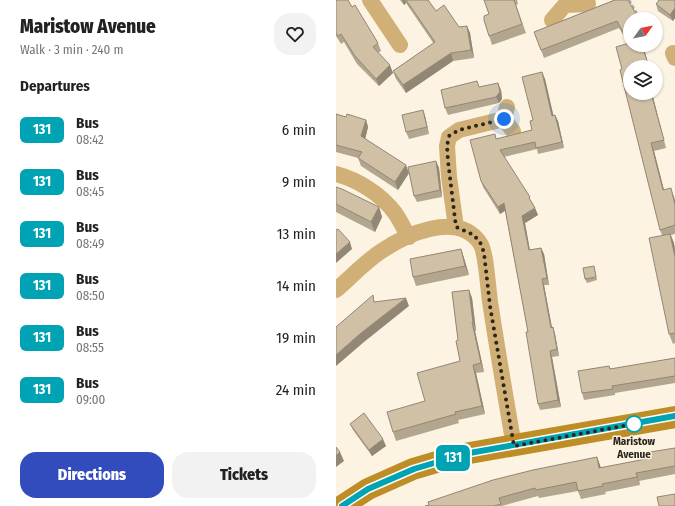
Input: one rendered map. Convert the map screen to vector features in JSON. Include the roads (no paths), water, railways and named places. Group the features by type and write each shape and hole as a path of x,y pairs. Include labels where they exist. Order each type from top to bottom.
{"street":[{"path":"370,0 400,45"},
{"path":"552,20 564,2 588,4"},
{"path":"456,227 448,161 447,146 449,136 459,130 508,119"},
{"path":"336,174 361,184 381,198 394,212 408,237"},
{"path":"336,290 379,253 408,237 430,229 444,226 456,227 474,235 481,244 484,253 490,306 514,446"},
{"path":"342,506 368,489 414,469 464,454 675,416"}],"place":[{"name":"Maristow Avenue","path":"634,424"}]}
